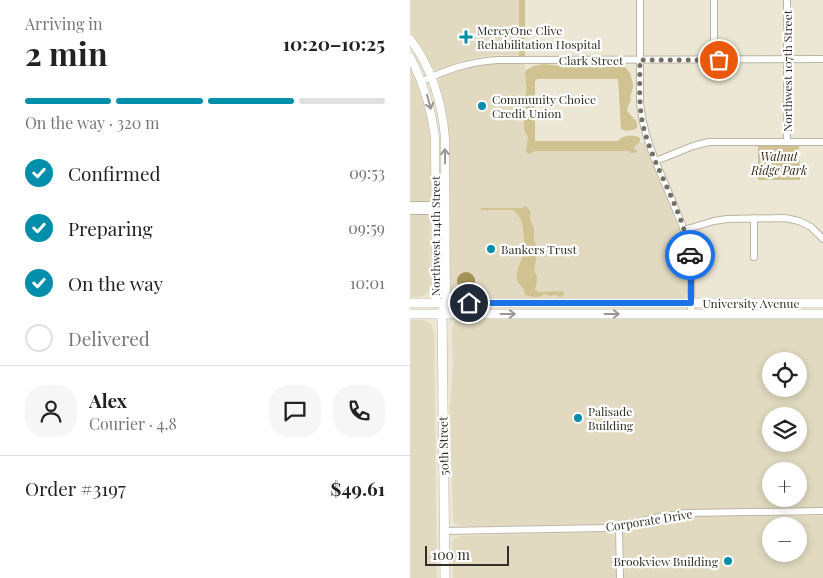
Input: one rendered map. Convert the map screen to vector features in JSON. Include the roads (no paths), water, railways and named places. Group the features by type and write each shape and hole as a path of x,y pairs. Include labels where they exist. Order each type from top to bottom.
{"main road":[{"name":"University Avenue","path":"410,303 823,303"},
{"name":"Northwest 114th Street","path":"436,303 442,314"},
{"name":"Northwest 114th Street","path":"442,314 446,303"},
{"name":"University Avenue","path":"410,314 823,314"},
{"name":"50th Street","path":"442,314 445,578"}],"street":[{"path":"640,0 641,115 656,162 684,230 690,253 691,314"},
{"path":"714,0 714,60"},
{"name":"Northwest 107th Street","path":"787,0 788,142"},
{"name":"Northwest 114th Street","path":"410,39 423,59 431,77 439,99 444,124 446,303"},
{"name":"Northwest 114th Street","path":"410,57 422,81 429,101 434,128 436,303"},
{"name":"Clark Street","path":"422,81 456,67 497,60 823,60"},
{"path":"656,162 704,143 823,142"},
{"path":"410,205 446,208"},
{"path":"410,211 435,208"},
{"path":"754,218 754,257"},
{"path":"684,230 727,219 785,218 799,221 811,228 823,239"},
{"name":"Corporate Drive","path":"444,531 619,527 659,517 686,513 823,511"},
{"path":"619,527 620,578"}],"place":[{"name":"MercyOne Clive Rehabilitation Hospital","path":"466,37"},
{"name":"Community Choice Credit Union","path":"482,106"},
{"name":"Bankers Trust","path":"491,249"},
{"name":"Palisade Building","path":"578,418"},
{"name":"Brookview Building","path":"728,561"}],"park label":[{"name":"Walnut Ridge Park","path":"779,163"}]}
